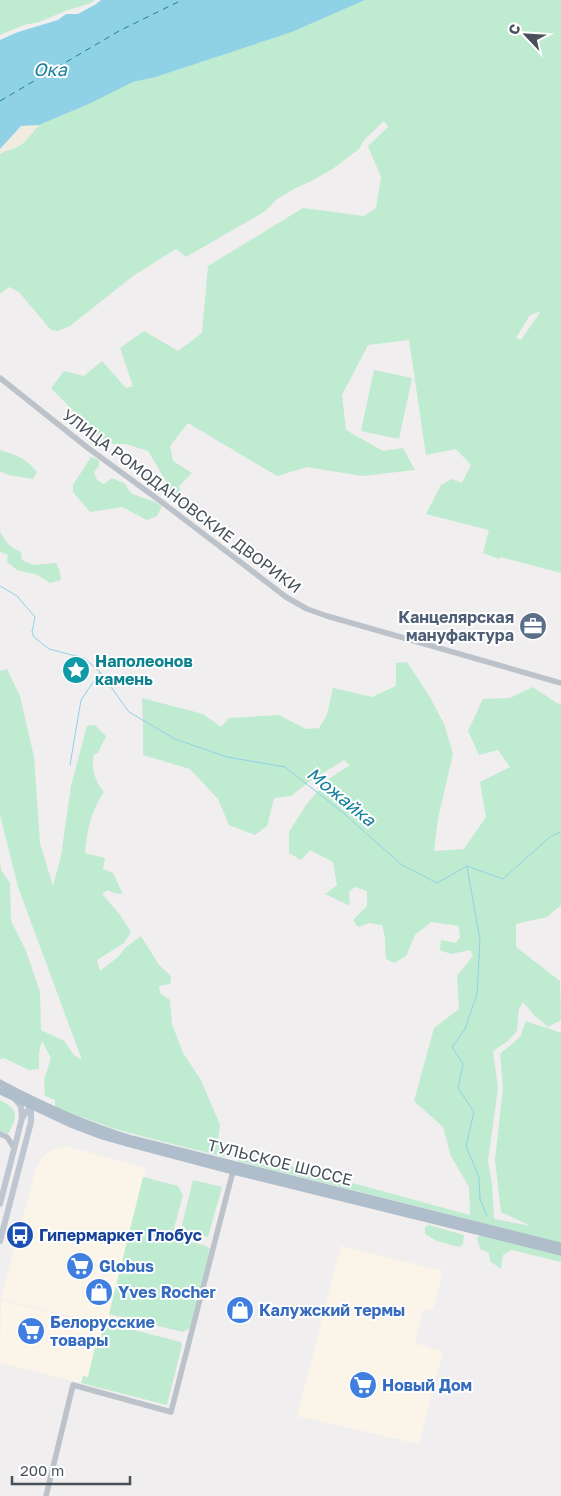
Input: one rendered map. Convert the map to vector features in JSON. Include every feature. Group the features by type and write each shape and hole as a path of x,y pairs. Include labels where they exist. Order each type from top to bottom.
{"main road":[{"name":"ТУЛЬСКОЕ ШОССЕ","path":"0,1083 48,1114 102,1136 233,1171 561,1252"},
{"name":"ТУЛЬСКОЕ ШОССЕ","path":"0,1091 13,1098 132,1139 561,1246"},
{"path":"13,1098 21,1106 22,1118"},
{"path":"0,1204 22,1118 32,1103"},
{"path":"0,1241 27,1139 32,1103"},
{"path":"31,1121 41,1114 48,1114"},
{"path":"17,1137 27,1139"}],"street":[{"name":"УЛИЦА РОМОДАНОВСКИЕ ДВОРИКИ","path":"0,378 81,443 279,592 300,605 327,616 561,683"},
{"path":"0,1134 7,1137 14,1148"},
{"path":"46,1496 73,1385 171,1412 233,1171"}],"shaded area":[{"path":"66,1146 146,1168 107,1323 78,1318 1,1299 36,1168 42,1158 51,1150"},
{"path":"341,1246 443,1271 433,1310 423,1310 415,1343 443,1352 419,1444 297,1416"},
{"path":"1,1300 84,1321 83,1323 105,1329 99,1340 97,1339 88,1377 83,1376 81,1383 0,1363"}],"green space":[{"path":"0,0 95,0 0,35"},
{"path":"365,0 561,0 561,573 500,557 499,559 483,553 489,530 426,514 441,485 452,479 462,483 471,465 456,449 426,455 409,340 368,345 342,395 346,430 383,451 403,448 415,470 362,476 307,467 277,476 188,423 170,446 173,461 192,473 179,486 181,495 162,495 167,483 148,451 126,444 113,444 104,438 99,444 96,434 51,388 64,371 84,376 102,361 126,388 133,386 120,348 144,331 178,351 202,333 208,266 303,208 364,216 376,208 381,177 368,146 388,127 384,121 364,140 359,149 334,168 292,190 276,200 264,212 186,257 176,249 133,276 70,326 58,331 51,330 19,292 9,287 0,294 0,154 22,144 39,125 89,104 133,82 156,77 292,32","holes":["541,311 521,340 516,338 530,315"]},
{"path":"374,370 412,378 399,439 361,431"},
{"path":"0,450 16,455 29,463 37,472 33,479 8,475 0,471"},
{"path":"91,457 99,460 99,466 94,472 97,480 104,484 112,478 124,483 132,494 162,506 157,516 147,520 122,507 90,512 73,492 73,485"},
{"path":"0,532 8,544 21,552 22,560 34,565 56,563 61,580 50,583 38,575 17,570 7,562 8,555 0,552"},
{"path":"407,662 430,697 444,724 453,754 438,818 434,851 464,849 486,817 480,782 510,767 498,750 479,755 468,731 483,699 510,698 533,687 558,704 561,703 561,905 547,917 516,924 516,947 560,981 561,1020 548,1027 523,1002 519,1009 517,1031 508,1041 493,1051 498,1088 488,1161 492,1185 494,1219 531,1226 501,1212 495,1160 503,1087 500,1054 520,1037 526,1021 561,1033 561,1243 238,1161 236,1157 242,1153 470,1215 469,1187 451,1156 443,1127 414,1101 434,1028 459,1009 457,976 473,956 470,950 451,954 440,950 441,940 456,943 460,937 459,926 431,922 415,935 406,956 394,963 386,959 382,925 369,923 358,927 353,920 367,906 367,891 355,887 349,891 350,906 325,894 337,885 333,862 310,850 301,860 289,853 289,832 306,805 327,780 350,765 344,760 310,781 291,796 274,798 267,826 255,835 229,825 218,799 190,769 143,755 142,698 203,714 221,727 229,718 279,715 306,729 319,728 327,715 333,688 372,697 396,686 396,663"},
{"path":"7,669 20,696 34,757 40,843 53,886 61,856 71,786 87,726 95,725 106,736 98,753 94,754 93,759 94,774 104,792 90,821 85,853 105,858 103,869 113,873 123,894 108,890 102,894 120,915 131,932 124,943 97,960 100,971 141,936 159,965 171,976 170,984 159,986 160,993 170,1000 172,1024 183,1053 201,1080 220,1125 218,1139 231,1153 225,1157 112,1128 55,1107 55,1100 45,1096 44,1080 51,1058 42,1041 39,1052 39,1069 29,1070 4,1058 0,1059 0,860 1,870 10,883 11,921 26,951 40,992 41,1030 64,1041 75,1056 82,1060 18,887 0,815 0,671"},
{"path":"0,1100 11,1107 15,1114 8,1134 0,1131"},
{"path":"143,1177 178,1186 183,1195 174,1228 181,1239 206,1246 210,1249 190,1328 183,1332 109,1314"},
{"path":"193,1180 222,1187 208,1237 187,1232 182,1225"},
{"path":"429,1225 464,1235 463,1245 459,1247 437,1241 425,1234 425,1227"},
{"path":"480,1235 561,1254 561,1262 512,1250 503,1255 501,1269 490,1261 489,1253 480,1249 477,1238"},
{"path":"107,1323 181,1342 182,1345 167,1405 81,1383 83,1376 88,1377 97,1339 99,1339"}],"sand":[{"path":"39,125 22,144 0,154 0,149 21,126"}],"water":[{"name":"Ока","path":"101,0 365,0 292,32 156,77 133,82 89,104 39,125 21,126 0,149 0,40 18,32 58,20 66,14 78,14"}],"waterway":[{"path":"0,586 17,596 35,617 32,632 34,637 49,649 84,658 100,672 81,700 70,765"},
{"name":"Можайка","path":"100,672 129,712 175,739 227,757 285,767 341,811 402,865 437,883 467,866 503,879 551,836 561,832"},
{"path":"467,867 480,940 477,994 465,1029 452,1047 463,1064 458,1088 474,1112 466,1146 479,1177 480,1199 487,1216"}],"ferry route":[{"path":"0,101 119,31 182,0"}],"place":[{"name":"Канцелярская мануфактура","path":"533,626"},
{"name":"Наполеонов камень","path":"76,670"},
{"name":"Гипермаркет Глобус","path":"20,1235"},
{"name":"Globus","path":"80,1266"},
{"name":"Yves Rocher","path":"99,1292"},
{"name":"Калужский термы","path":"240,1310"},
{"name":"Белорусские товары","path":"31,1331"},
{"name":"Новый Дом","path":"363,1385"}]}
